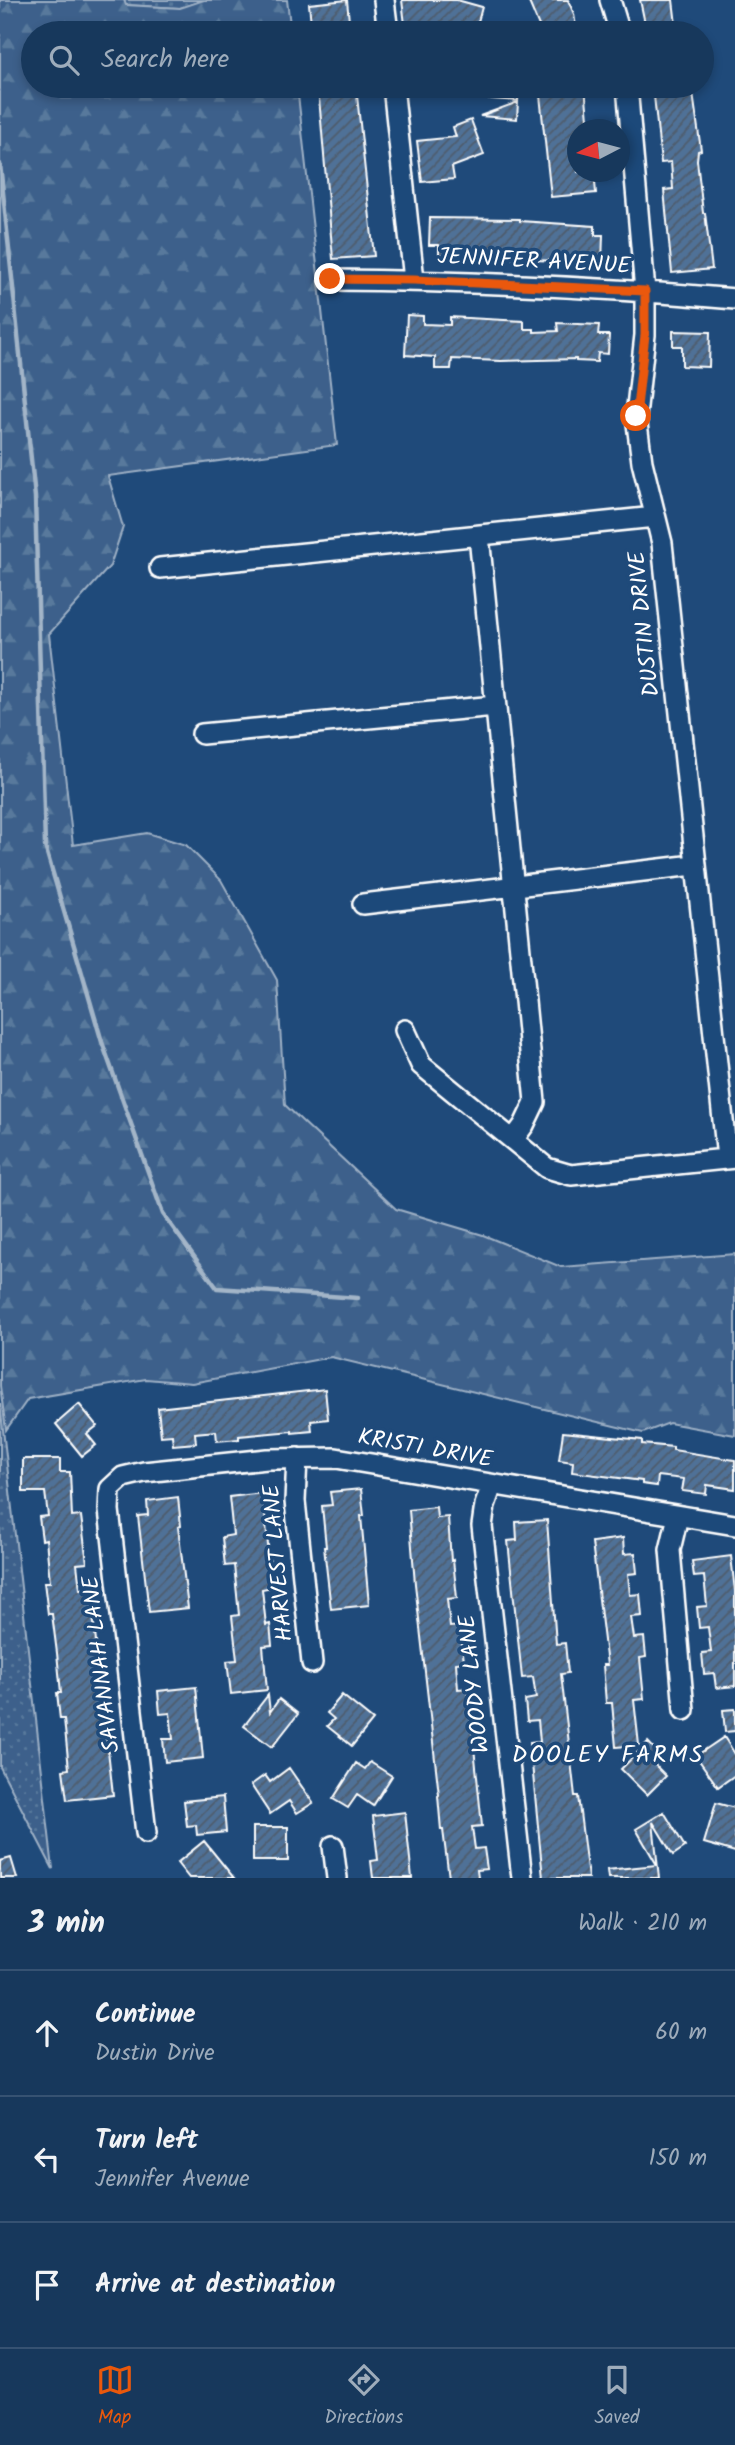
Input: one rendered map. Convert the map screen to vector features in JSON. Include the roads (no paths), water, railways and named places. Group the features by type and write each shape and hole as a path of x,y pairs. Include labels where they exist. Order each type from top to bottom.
{"street":[{"path":"384,0 387,21"},
{"path":"610,0 616,21"},
{"path":"394,98 414,280"},
{"name":"DUSTIN DRIVE","path":"405,1030 421,1065 547,1168 571,1175 731,1158 695,865 662,543 642,462 636,416 645,335 645,291 628,98"},
{"name":"JENNIFER AVENUE","path":"330,279 414,280 645,291 735,299"},
{"path":"160,568 655,517"},
{"path":"479,536 535,1102 513,1140"},
{"path":"202,734 495,706"},
{"path":"363,904 695,865"},
{"name":"HARVEST LANE","path":"298,1458 295,1501 312,1663"},
{"name":"KRISTI DRIVE","path":"110,1489 123,1477 144,1472 267,1459 336,1458 735,1525"},
{"name":"WOODY LANE","path":"492,1485 482,1526 522,1878"},
{"name":"SAVANNAH LANE","path":"110,1489 109,1510 146,1833"},
{"path":"678,1516 670,1550 684,1710"},
{"path":"333,1846 337,1878"}],"waterway":[{"path":"0,164 35,497 45,846 102,1042 163,1214 217,1288 358,1298"}],"district":[{"name":"DOOLEY FARMS","path":"608,1755"}]}
